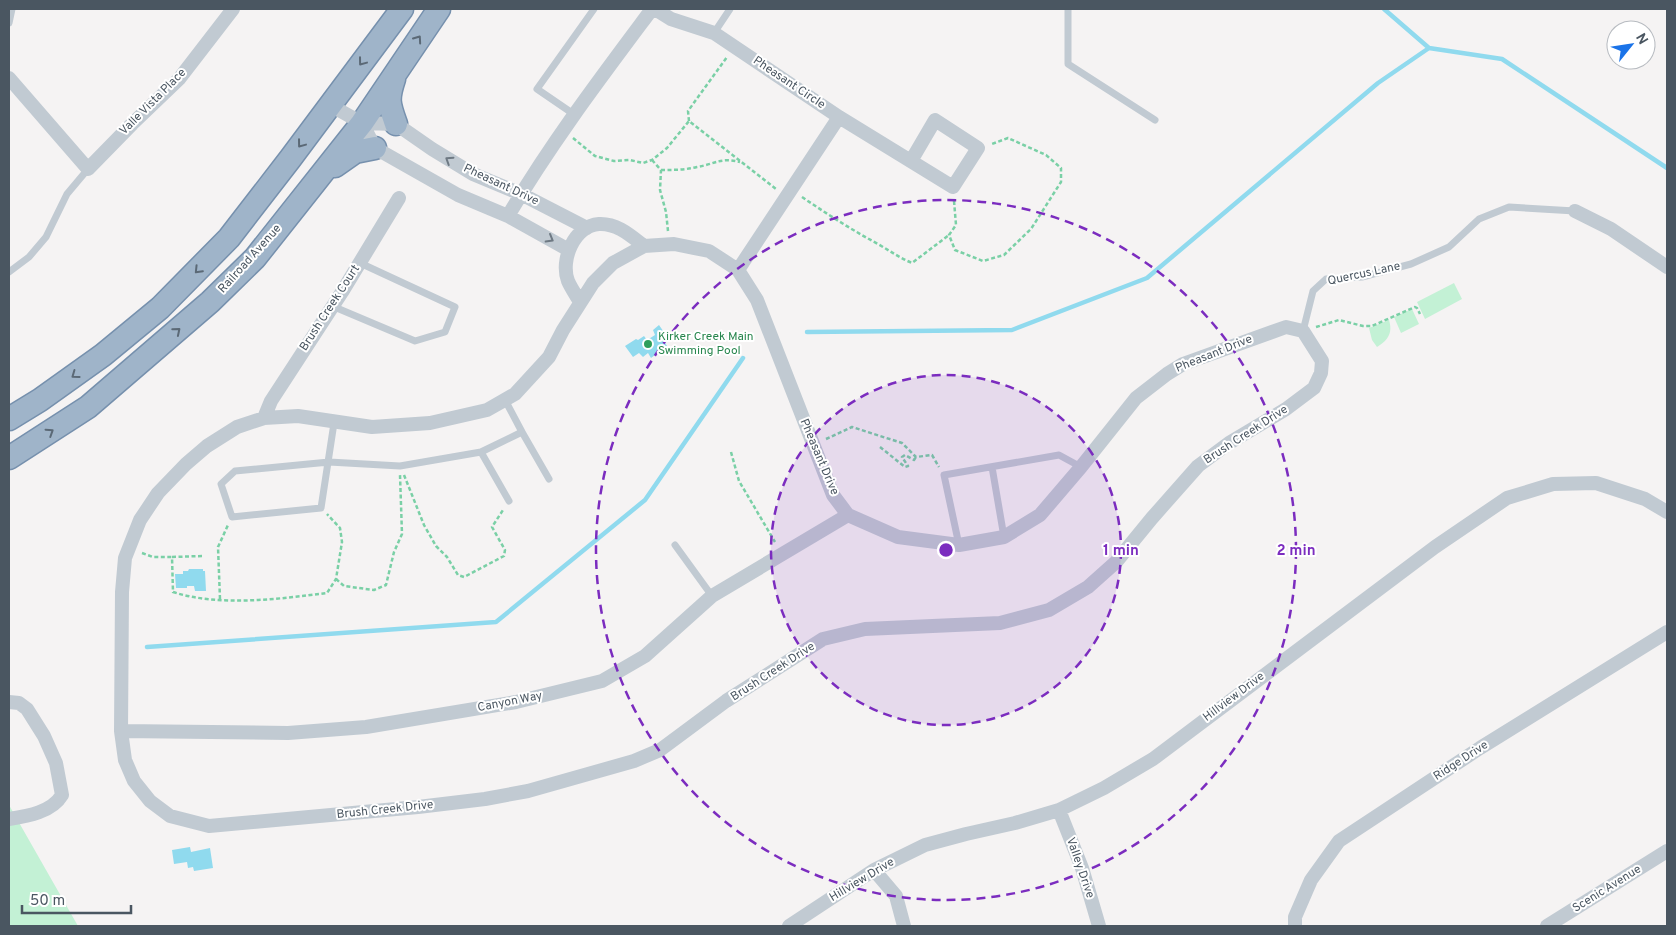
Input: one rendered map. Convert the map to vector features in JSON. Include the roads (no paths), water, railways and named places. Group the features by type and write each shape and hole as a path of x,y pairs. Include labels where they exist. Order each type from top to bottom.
{"highway":[{"path":"9,420 104,355 160,308 229,238 402,9"},
{"name":"Railroad Avenue","path":"9,458 88,407 210,302 258,254 362,123 439,9"},
{"path":"396,72 389,95 396,124"},
{"path":"303,198 340,161 355,152 375,148"}],"street":[{"name":"Valle Vista Place","path":"88,169 179,79 233,9"},
{"name":"Pheasant Circle","path":"508,216 575,115 654,9 670,19 714,33 839,117 738,270"},
{"path":"9,78 88,169"},
{"path":"330,105 362,123 396,124"},
{"path":"839,117 953,187 978,148 936,120 911,161"},
{"path":"362,123 375,148"},
{"name":"Pheasant Drive","path":"396,124 473,174 521,194 587,228"},
{"name":"Pheasant Drive","path":"375,148 458,195 508,216 569,250"},
{"name":"Brush Creek Court","path":"264,418 271,400 360,263 399,198"},
{"name":"Quercus Lane","path":"1575,211 1612,229 1667,267"},
{"path":"580,302 568,282 565,269 569,250 576,238 587,228 599,224 609,225 627,232 644,246"},
{"name":"Pheasant Drive","path":"613,263 644,246 670,244 709,252 738,270 757,300 833,495 848,515 898,537 959,545 1004,537 1040,515 1136,398 1183,364 1286,327 1303,331"},
{"name":"Brush Creek Drive","path":"613,263 593,283 580,302 562,330 549,357 515,394 487,410 430,423 372,427 298,416 264,418 237,427 207,446 186,464 158,493 140,520 125,558 122,592 120,731 125,760 134,781 150,801 170,816 209,826 418,807 528,790 634,761 660,750 726,701 823,639 865,629 1000,623 1049,610 1088,587 1116,562 1198,466 1229,443 1286,409 1314,388 1322,373 1322,361 1303,331"},
{"name":"Hillview Drive","path":"789,926 874,870 925,845 1059,810 1104,788 1153,759 1436,547 1507,498 1553,484 1596,483 1645,499 1667,512"},
{"name":"Canyon Way","path":"120,731 288,733 366,727 516,702 602,680 645,656 712,596 848,515"},
{"name":"Ridge Drive","path":"1295,926 1295,917 1311,880 1339,841 1480,748 1667,632"},
{"path":"9,702 19,703 27,709 44,736 56,763 62,795 57,803 50,807 29,816 9,819"},
{"name":"Valley Drive","path":"1059,810 1082,868 1099,926"},
{"name":"Scenic Avenue","path":"1547,926 1667,851"},
{"path":"874,870 896,896 904,926"}],"lane":[{"path":"9,23 12,9"},
{"path":"575,115 537,89 594,9"},
{"path":"714,33 730,9"},
{"path":"1068,9 1068,64 1155,120"},
{"path":"9,272 29,256 46,237 67,194 88,169"},
{"name":"Quercus Lane","path":"1303,331 1313,291 1326,279 1362,276 1411,264 1449,247 1479,219 1509,207 1575,211"},
{"path":"332,306 415,341 445,332 455,307 360,263"},
{"path":"505,400 549,479"},
{"path":"334,422 329,462 321,508 232,517 221,484 235,471 329,462 400,466 481,452 522,432"},
{"path":"481,452 509,501"},
{"path":"959,545 944,475 1059,455 1081,467"},
{"path":"992,467 1004,537"},
{"path":"675,545 712,596"}],"water":[{"name":"Kirker Creek Main Swimming Pool","path":"659,325 668,338 664,341 667,346 651,358 648,353 643,357 639,353 633,357 625,346 644,336 647,340 655,335 653,330"},
{"path":"189,569 203,569 205,571 206,591 195,591 194,586 176,588 175,574 183,574 183,571 188,571"},
{"path":"190,847 191,852 210,848 213,868 194,871 193,867 188,868 187,862 174,864 172,850"}],"waterway":[{"path":"1384,9 1429,48"},
{"path":"807,332 1012,330 1147,278 1378,83 1429,48 1502,59 1667,168"},
{"path":"147,647 496,622 645,500 743,358"}],"place":[{"name":"Kirker Creek Main Swimming Pool","path":"648,344"}]}
